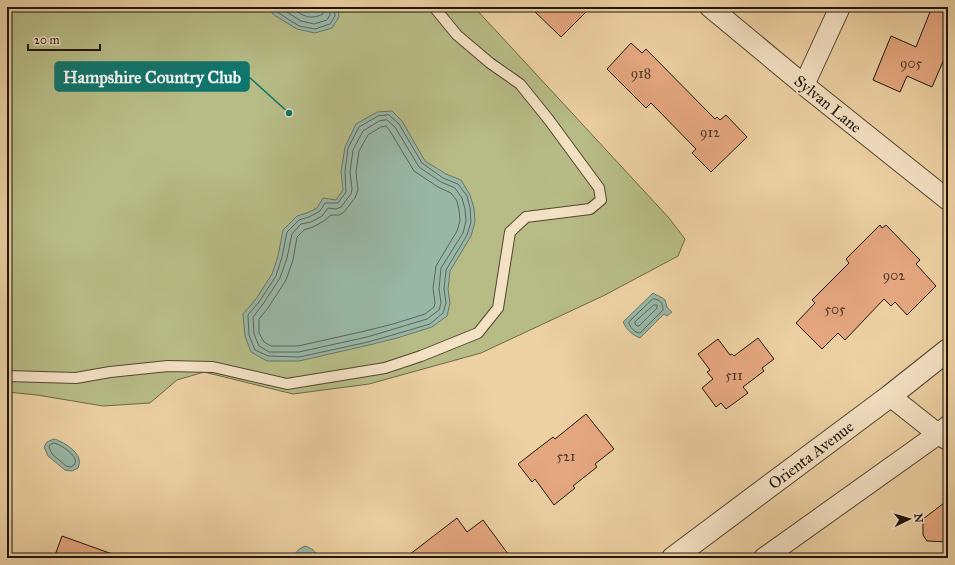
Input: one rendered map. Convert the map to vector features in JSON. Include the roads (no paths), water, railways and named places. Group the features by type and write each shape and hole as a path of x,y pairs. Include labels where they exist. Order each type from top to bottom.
{"street":[{"name":"Sylvan Lane","path":"710,7 804,85 948,200"},
{"path":"804,85 840,7"},
{"name":"Orienta Avenue","path":"673,558 890,396 948,350"},
{"path":"764,558 945,434 890,396"}],"lane":[{"path":"7,376 76,378 110,372 168,366 213,367 287,384 386,368 421,356 478,332 498,308 510,232 526,217 590,209 601,200 598,188 549,120 520,84 490,63 457,35 434,7"}],"water":[{"path":"267,7 338,7 339,17 332,28 315,33 297,29 274,15"},
{"path":"392,111 402,121 425,161 446,174 461,180 470,195 474,208 475,222 471,236 450,271 448,289 450,303 447,316 432,327 369,345 299,361 267,361 251,352 245,336 243,314 256,299 272,274 278,256 283,230 297,216 317,208 323,198 336,200 343,190 341,172 345,147 356,124 377,112"},
{"path":"653,293 665,300 667,307 672,312 667,316 664,314 640,338 630,332 623,322"},
{"path":"54,439 65,444 75,452 79,460 78,468 72,471 65,470 48,456 44,447 47,442"},
{"path":"305,546 315,552 317,558 293,558 298,550"}],"place":[{"name":"Hampshire Country Club","path":"289,113"}]}
